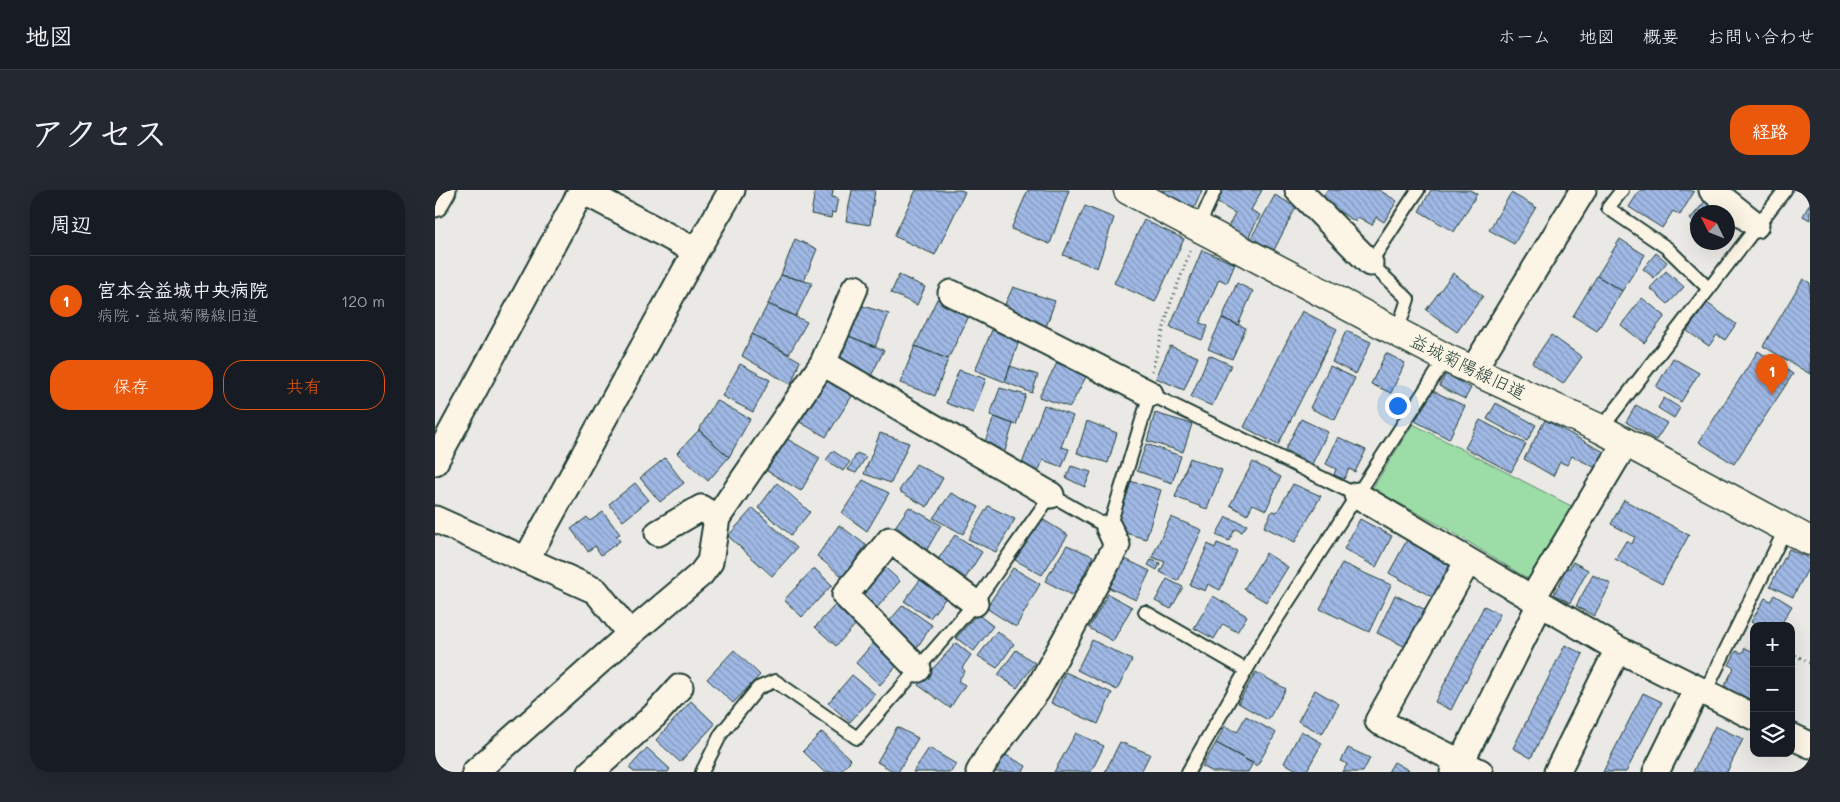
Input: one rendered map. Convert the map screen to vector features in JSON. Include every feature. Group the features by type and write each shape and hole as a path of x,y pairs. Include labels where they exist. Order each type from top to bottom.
{"street":[{"path":"435,204 443,190"},
{"path":"435,462 581,190 696,251"},
{"path":"526,560 696,251 732,190"},
{"name":"益城菊陽線旧道","path":"1128,190 1446,358 1601,429 1810,540"},
{"path":"1298,190 1371,263"},
{"path":"1473,370 1583,190"},
{"path":"1712,190 1756,224"},
{"path":"475,772 629,634 701,574 711,562 712,539 717,518 823,363 855,288"},
{"path":"951,293 1151,394"},
{"path":"823,363 1051,495"},
{"path":"1468,561 1378,721 1465,769 1536,601 1626,442"},
{"path":"1357,495 1618,649 1750,715"},
{"path":"658,533 701,508 717,518"},
{"path":"435,519 596,591 629,634"},
{"path":"979,772 990,753 1037,691 1117,545 1109,528"},
{"path":"918,668 845,594 890,540 975,603"},
{"path":"1557,772 1618,649"},
{"path":"591,772 654,716 680,687"},
{"path":"1656,772 1701,691"},
{"path":"1795,738 1810,745"}],"lane":[{"path":"1198,227 1215,190"},
{"path":"1397,332 1408,299 1371,263 1418,190"},
{"path":"1622,190 1608,208 1667,248 1708,288"},
{"path":"1601,429 1756,224 1785,190"},
{"path":"1188,772 1267,634 1446,358"},
{"path":"702,772 721,734 758,688 775,681 857,738 975,603 1051,495 1109,528 1151,394 1357,495"},
{"path":"1701,691 1786,528"},
{"path":"1145,612 1246,670"}],"path":[{"path":"1151,394 1153,364 1170,305 1198,227"},
{"path":"1795,656 1810,664"}],"green space":[{"path":"1413,424 1577,509 1530,580 1449,530 1372,489"}],"building":[{"path":"815,190 833,190 832,197 838,198 835,213 832,212 831,218 811,214"},
{"path":"852,190 875,190 870,225 846,221"},
{"path":"916,190 961,190 965,192 935,255 894,236"},
{"path":"1028,190 1069,190 1050,244 1011,229"},
{"path":"1161,190 1202,190 1193,211 1160,193"},
{"path":"1220,190 1262,190 1251,210 1260,215 1247,240 1227,229 1235,213 1214,201"},
{"path":"1327,190 1379,190 1397,201 1384,222 1376,217 1372,225 1358,217 1356,222 1321,200"},
{"path":"1431,190 1470,190 1477,194 1454,232 1419,211"},
{"path":"1640,190 1690,190 1694,192 1680,215 1673,211 1662,228 1629,207"},
{"path":"1511,193 1536,207 1514,244 1489,230"},
{"path":"1275,195 1296,207 1274,250 1251,238"},
{"path":"1707,199 1714,205 1702,205"},
{"path":"1810,203 1810,220 1803,216"},
{"path":"1085,206 1114,218 1097,268 1063,255"},
{"path":"1144,220 1184,239 1155,302 1114,283"},
{"path":"795,239 817,249 804,281 781,275"},
{"path":"1620,239 1645,255 1622,291 1597,276"},
{"path":"1202,250 1235,264 1227,283 1219,279 1200,323 1208,326 1202,340 1170,327"},
{"path":"1656,253 1667,262 1654,278 1643,269"},
{"path":"1666,271 1684,287 1668,304 1650,288"},
{"path":"1453,273 1483,296 1457,332 1426,310"},
{"path":"781,275 812,283 796,316 768,304"},
{"path":"899,275 925,287 917,305 891,293"},
{"path":"1597,276 1622,291 1597,331 1573,316"},
{"path":"1803,279 1810,283 1810,374 1763,346"},
{"path":"1237,283 1253,291 1238,325 1222,318"},
{"path":"1013,287 1055,301 1044,333 1000,315"},
{"path":"1642,298 1665,316 1644,343 1621,325"},
{"path":"937,299 970,314 948,359 915,346"},
{"path":"1707,303 1736,324 1725,340 1717,335 1709,346 1687,331"},
{"path":"768,304 807,322 789,354 752,334"},
{"path":"863,306 889,314 875,347 849,336"},
{"path":"1302,311 1337,329 1278,445 1244,427"},
{"path":"1222,318 1246,328 1232,359 1208,349"},
{"path":"992,330 1019,341 1005,382 975,370"},
{"path":"1346,331 1371,342 1356,374 1332,362"},
{"path":"752,334 800,361 791,385 742,356"},
{"path":"1551,335 1582,357 1563,384 1532,363"},
{"path":"849,336 884,350 870,378 836,364"},
{"path":"915,346 948,359 935,396 900,383"},
{"path":"1170,346 1198,357 1184,390 1156,378"},
{"path":"1758,351 1793,374 1734,464 1699,442"},
{"path":"1386,353 1405,363 1391,393 1371,384"},
{"path":"1209,355 1231,365 1212,406 1191,397"},
{"path":"1673,358 1699,373 1681,402 1656,387"},
{"path":"1057,363 1088,373 1070,407 1039,397"},
{"path":"740,364 770,380 753,412 722,396"},
{"path":"1010,366 1038,375 1032,393 1005,382"},
{"path":"1330,366 1355,378 1335,420 1310,408"},
{"path":"959,370 986,379 973,413 946,403"},
{"path":"1446,374 1471,388 1465,399 1439,386"},
{"path":"827,376 854,393 826,437 796,420"},
{"path":"1000,388 1026,395 1016,425 990,415"},
{"path":"1433,391 1465,406 1449,439 1415,421"},
{"path":"1664,398 1680,408 1674,418 1658,408"},
{"path":"716,400 750,419 729,457 699,430"},
{"path":"1496,403 1536,425 1527,441 1487,419"},
{"path":"1044,405 1073,416 1061,447 1069,449 1062,467 1043,460 1037,475 1020,469"},
{"path":"1636,405 1667,423 1656,440 1626,422"},
{"path":"1155,413 1192,424 1183,452 1147,441"},
{"path":"994,417 1013,424 1004,454 983,447"},
{"path":"1301,419 1328,432 1312,464 1285,450"},
{"path":"1480,420 1526,444 1511,472 1465,448"},
{"path":"1545,420 1604,452 1596,468 1572,456 1567,465 1560,462 1553,476 1524,459"},
{"path":"1087,421 1117,433 1108,463 1077,453"},
{"path":"699,430 729,457 708,481 677,453"},
{"path":"880,433 909,443 891,483 864,474"},
{"path":"782,436 820,458 801,491 762,468"},
{"path":"1338,437 1366,450 1355,472 1349,469 1344,479 1334,475 1336,469 1326,464"},
{"path":"1146,444 1181,456 1172,483 1137,471"},
{"path":"833,451 850,462 843,471 826,460"},
{"path":"857,453 866,457 856,473 848,470"},
{"path":"665,458 684,483 660,502 640,478"},
{"path":"1190,458 1222,470 1207,509 1175,497"},
{"path":"1253,462 1281,477 1266,510 1253,504 1247,515 1230,505"},
{"path":"916,464 943,478 927,507 899,491"},
{"path":"1071,466 1091,472 1085,487 1066,478"},
{"path":"863,480 889,493 867,531 842,513"},
{"path":"1130,481 1161,490 1146,539 1115,530"},
{"path":"635,483 649,500 623,521 609,504"},
{"path":"777,483 810,512 791,535 758,508"},
{"path":"1293,484 1321,496 1295,542 1264,527 1272,511 1277,512"},
{"path":"951,493 979,507 963,534 933,518"},
{"path":"1624,500 1689,535 1662,584 1615,559 1626,541 1632,544 1635,537 1611,524"},
{"path":"988,506 1015,519 996,552 968,539"},
{"path":"909,507 941,525 925,553 890,534"},
{"path":"753,508 797,548 772,576 728,536"},
{"path":"603,512 620,534 616,536 620,541 601,555 595,546 588,551 571,529 587,517 590,521"},
{"path":"1171,517 1202,530 1178,581 1160,572 1165,562 1152,557"},
{"path":"1226,517 1247,525 1242,532 1235,529 1229,541 1216,535"},
{"path":"1042,519 1068,535 1042,575 1015,560"},
{"path":"1360,519 1392,536 1376,567 1344,549"},
{"path":"839,525 866,545 843,577 817,556"},
{"path":"955,535 982,552 963,582 934,565"},
{"path":"1408,538 1454,563 1434,598 1389,573"},
{"path":"1217,543 1237,551 1220,590 1208,584 1205,591 1190,585 1208,544 1215,548"},
{"path":"1067,545 1093,556 1073,596 1045,581"},
{"path":"1789,549 1810,559 1810,565 1793,597 1770,586"},
{"path":"1266,553 1288,567 1266,602 1244,589"},
{"path":"1117,555 1150,571 1136,600 1103,585"},
{"path":"1151,560 1160,563 1157,570 1148,565"},
{"path":"1573,562 1588,570 1570,603 1554,594 1563,578 1558,575 1563,566 1569,569"},
{"path":"880,563 900,581 876,609 854,593"},
{"path":"1342,563 1391,585 1369,632 1320,609"},
{"path":"814,568 832,585 802,617 784,600"},
{"path":"1013,568 1040,584 1016,627 986,608"},
{"path":"1593,575 1611,584 1594,616 1576,606"},
{"path":"923,576 948,595 930,618 904,601"},
{"path":"1167,579 1183,587 1171,609 1155,601"},
{"path":"1108,594 1132,607 1113,641 1089,628"},
{"path":"1395,595 1428,611 1410,649 1377,633"},
{"path":"1774,595 1792,606 1782,622 1751,622 1765,598 1771,601"},
{"path":"1213,596 1247,616 1237,632 1223,624 1214,639 1194,628"},
{"path":"836,604 857,623 836,646 815,627"},
{"path":"903,605 932,625 914,652 885,626"},
{"path":"1484,606 1500,614 1451,710 1435,702"},
{"path":"977,614 993,626 974,651 956,638"},
{"path":"997,631 1014,644 997,668 978,656"},
{"path":"1092,640 1132,660 1117,690 1077,670"},
{"path":"874,642 898,664 880,685 856,663"},
{"path":"956,643 971,655 962,668 965,671 958,681 965,685 950,708 918,685"},
{"path":"1565,645 1583,654 1531,758 1513,748"},
{"path":"1745,648 1750,650 1750,700 1724,687 1734,668 1729,665 1736,651 1742,653"},
{"path":"734,650 760,675 733,703 707,679"},
{"path":"1016,650 1035,663 1017,688 998,675"},
{"path":"1065,672 1112,693 1098,724 1051,703"},
{"path":"1256,672 1286,689 1268,720 1238,703"},
{"path":"852,675 875,694 850,722 828,703"},
{"path":"1315,690 1339,704 1322,734 1298,721"},
{"path":"1643,693 1662,702 1626,772 1603,772"},
{"path":"691,701 715,724 680,762 656,740"},
{"path":"1246,716 1276,733 1257,766 1216,743 1225,726 1237,732"},
{"path":"1715,726 1743,739 1727,772 1693,772"},
{"path":"897,727 918,738 898,772 895,772 877,762"},
{"path":"1301,731 1322,743 1306,772 1301,772 1284,763"},
{"path":"822,732 851,760 840,772 824,772 803,751"},
{"path":"1076,733 1104,746 1091,772 1054,772"},
{"path":"1120,742 1150,754 1141,772 1105,772"},
{"path":"1216,743 1253,763 1248,772 1213,772 1202,766"},
{"path":"647,748 670,769 668,772 634,772 629,768"},
{"path":"929,748 956,764 951,772 913,772"},
{"path":"1348,748 1370,758 1363,772 1343,772 1347,764 1341,761"},
{"path":"1002,753 1026,766 1023,772 991,772"},
{"path":"1394,762 1412,772 1388,772"}],"place":[{"name":"宮本会益城中央病院","path":"1772,395"}]}
